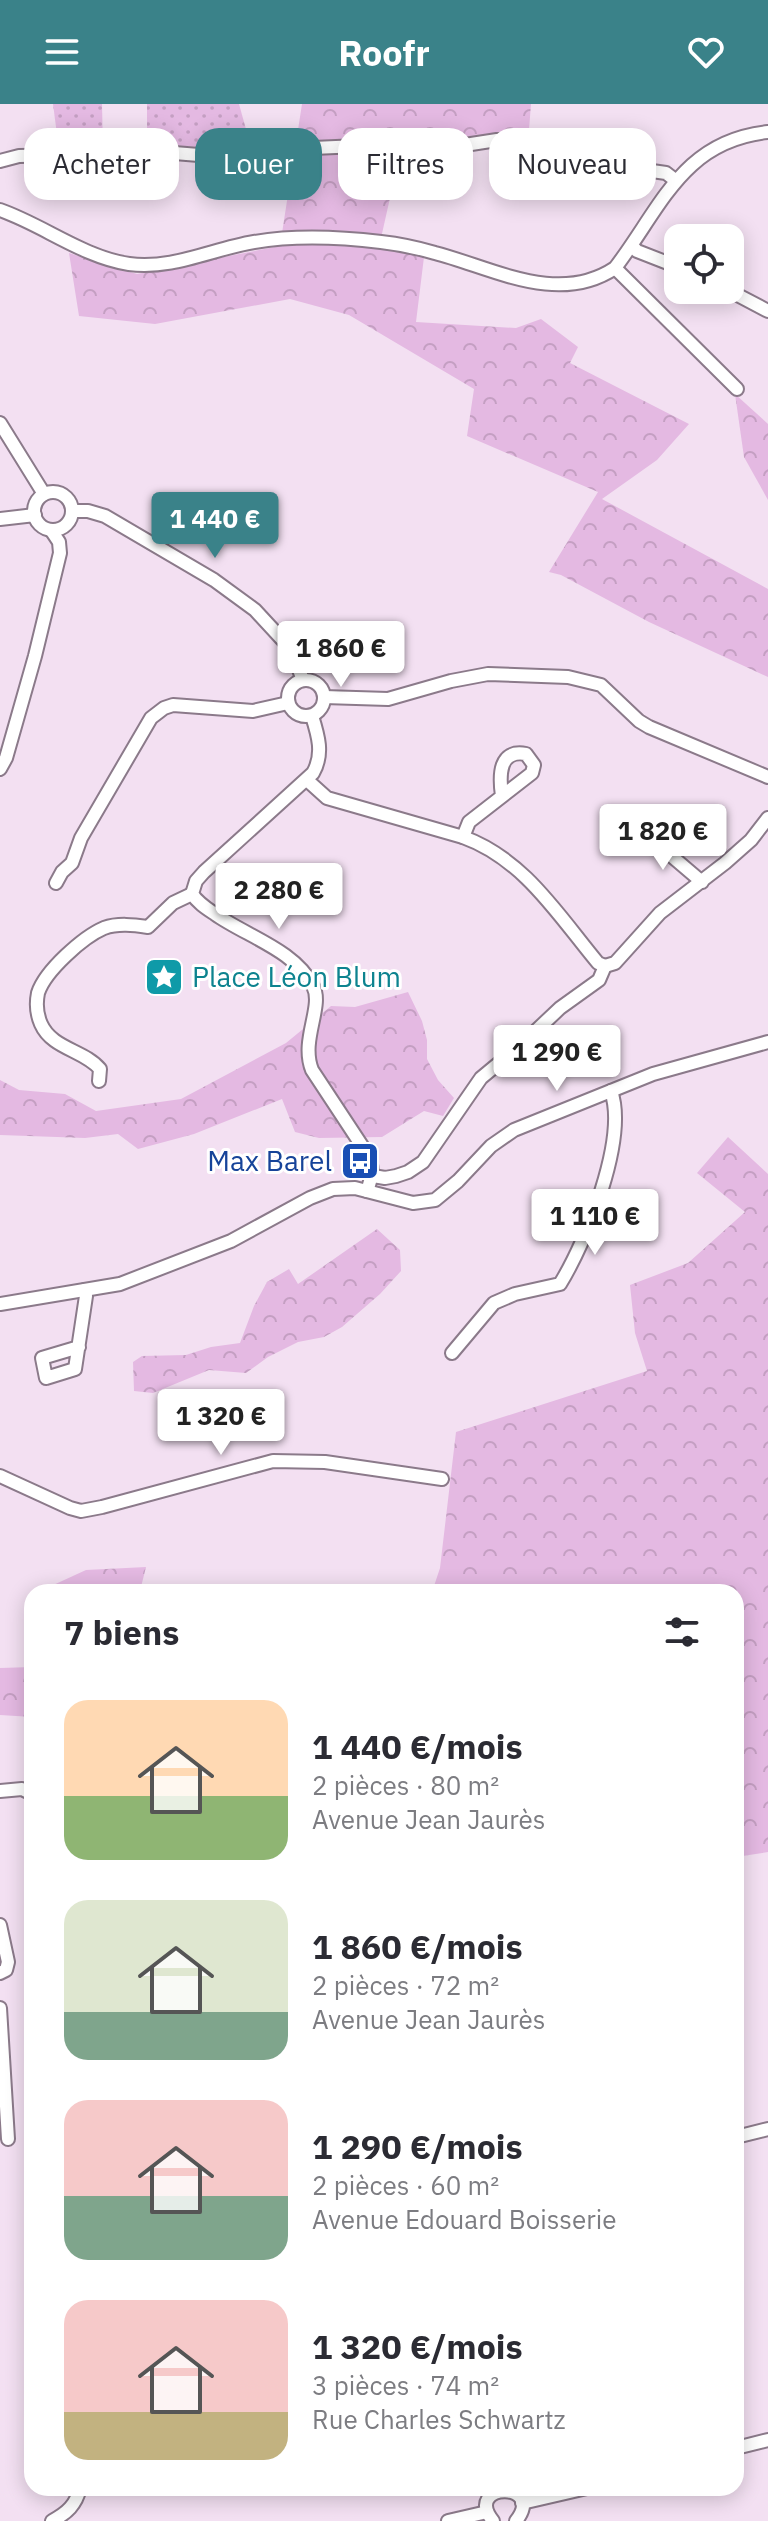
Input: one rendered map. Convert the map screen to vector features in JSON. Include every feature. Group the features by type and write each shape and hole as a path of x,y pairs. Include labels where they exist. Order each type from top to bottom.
{"street":[{"path":"0,210 30,221 98,256 129,264 174,262 254,242 292,238 383,242 436,253 490,272 535,283 576,284 603,277 615,268 675,180 701,156 733,140 768,132"},
{"path":"0,161 19,156 103,154 126,149 235,158 290,149 359,146 400,155 497,140 524,140 603,164 666,173 675,180"},
{"path":"632,246 664,262"},
{"path":"615,268 737,389"},
{"path":"744,298 768,311"},
{"path":"0,423 44,494"},
{"path":"0,769 6,758 35,656 60,553 59,542 35,515 36,503 44,494 55,492 65,496 72,505 72,511 64,527 51,530"},
{"path":"72,511 105,516 239,597 281,636 291,649 303,680"},
{"path":"0,519 35,515"},
{"path":"324,697 388,699 488,674 581,679 601,685 649,727 768,777"},
{"path":"303,680 316,683 324,697 323,706 312,716 297,715 287,697 292,685 303,680"},
{"path":"56,883 72,863 81,838 151,718 173,705 253,711 288,703"},
{"path":"99,1081 100,1069 96,1064 65,1048 42,1027 37,1003 41,987 55,966 83,941 104,928 117,925 148,927 173,903 192,894 196,881 204,872 307,780 317,766 319,756 312,716"},
{"path":"307,780 327,798 463,837 495,852 537,887 598,963 605,966 615,963 660,913 751,840 768,818"},
{"path":"317,791 323,803 332,809"},
{"path":"463,837 469,822 502,796"},
{"path":"648,836 702,882"},
{"path":"192,894 198,902 228,923 292,961 310,980 316,996 307,1045 309,1063 368,1155 373,1176 367,1191"},
{"path":"373,1176 396,1176 423,1162 481,1078 560,1008 599,980 605,966"},
{"path":"0,1304 120,1284 231,1241 323,1192 343,1188 413,1203 435,1200 491,1146 514,1130 653,1074 768,1042"},
{"path":"452,1353 494,1303 515,1294 560,1284 571,1267 591,1222 614,1135 615,1113 611,1091"},
{"path":"79,1347 85,1290"},
{"path":"0,1476 81,1511 273,1461 325,1462 442,1479"},
{"path":"0,1791 24,1790"},
{"path":"0,1925 8,1962 6,1970 0,1973"},
{"path":"0,2008 8,2139"},
{"path":"744,2135 768,2129"},
{"path":"744,2446 768,2440"},
{"path":"52,2521 71,2509 78,2496"},
{"path":"448,2521 490,2517 490,2496"},
{"path":"516,2521 522,2513 518,2496"},
{"path":"522,2503 552,2496"}],"green space":[{"path":"53,104 102,104 103,128 56,128"},
{"path":"147,104 239,104 246,128 195,128 195,147 179,146 179,128 147,128"},
{"path":"302,104 531,104 529,128 489,128 489,136 473,138 473,128 338,128 338,200 390,200 379,247 424,257 416,322 516,328 541,319 578,347 570,363 689,424 657,460 602,499 768,589 768,677 649,622 561,575 549,572 598,492 467,436 474,389 349,315 290,299 155,324 79,316 69,253 137,274 280,246 287,200 322,200 322,128 298,128"},
{"path":"735,394 768,424 768,500 744,457"},
{"path":"408,992 422,1021 427,1040 427,1059 438,1080 454,1098 443,1116 424,1111 382,1137 319,1138 295,1132 282,1099 194,1134 138,1149 118,1134 85,1138 0,1135 0,1080 19,1090 65,1094 96,1111 181,1099 286,1043 331,1006 355,1007"},
{"path":"728,1137 768,1174 768,1852 744,1856 744,1584 435,1584 440,1568 456,1432 647,1371 635,1333 630,1285 688,1263 745,1212 697,1173"},
{"path":"377,1229 400,1250 401,1271 342,1327 324,1337 298,1342 268,1357 246,1373 209,1370 153,1393 134,1391 133,1362 142,1356 186,1355 240,1343 267,1282 289,1269 298,1284"},
{"path":"146,1567 142,1584 55,1584 86,1570"},
{"path":"24,1667 24,1716 0,1715 0,1668"}],"place":[{"name":"Place Léon Blum","path":"164,977"},
{"name":"Max Barel","path":"360,1161"}]}
